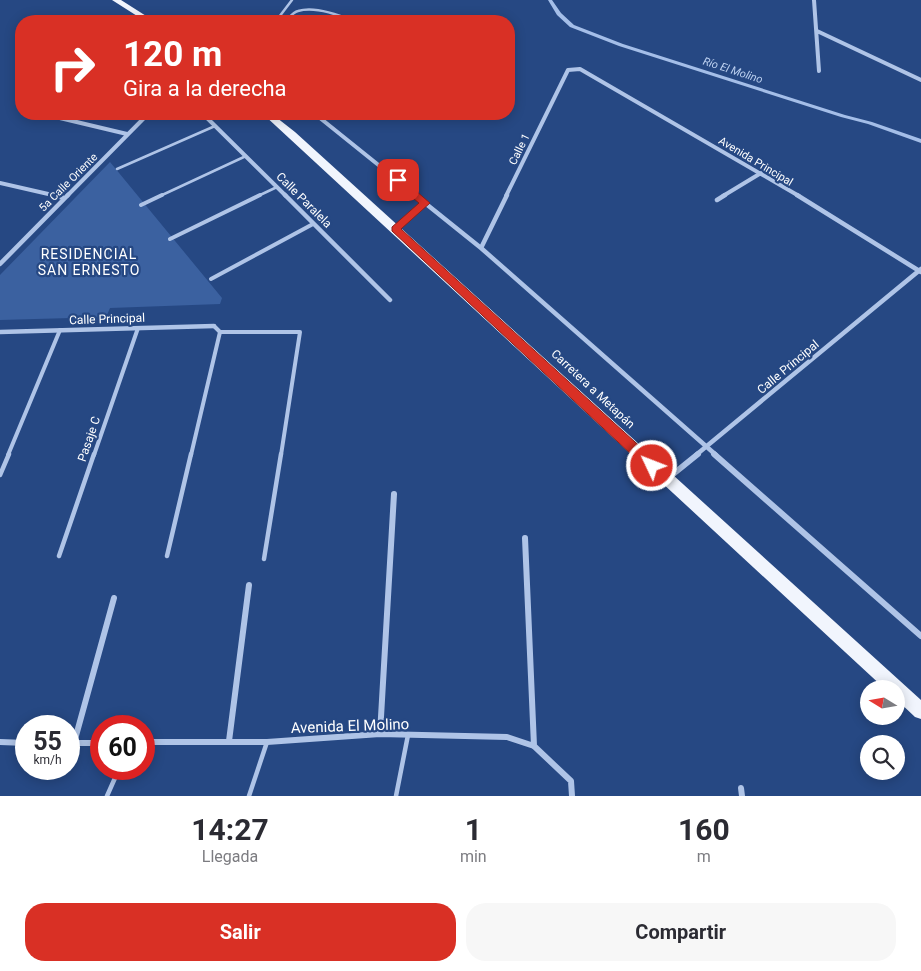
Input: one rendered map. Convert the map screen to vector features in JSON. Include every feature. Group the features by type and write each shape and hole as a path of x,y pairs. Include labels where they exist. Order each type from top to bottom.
{"main road":[{"path":"116,0 140,15"},
{"name":"Carretera a Metapán","path":"274,120 921,711"}],"street":[{"path":"814,0 819,72"},
{"path":"817,30 921,80"},
{"name":"Avenida Principal","path":"580,69 761,173 920,271"},
{"name":"Calle 1","path":"481,248 568,70 580,69"},
{"path":"68,120 128,134"},
{"name":"5a Calle Oriente","path":"0,264 142,120"},
{"name":"Calle Paralela","path":"209,120 390,300"},
{"path":"322,120 481,248 921,636"},
{"path":"717,200 761,173"},
{"path":"0,183 64,198"},
{"path":"395,229 425,203"},
{"name":"Calle Principal","path":"667,479 920,271"},
{"name":"Calle Principal","path":"0,332 214,326"},
{"path":"380,734 394,494"},
{"path":"525,538 534,746"},
{"path":"229,741 249,586"},
{"path":"79,715 114,598"},
{"name":"Avenida El Molino","path":"155,742 267,742 380,734 507,737 534,746 571,781 572,796"},
{"path":"0,742 15,743"}],"lane":[{"path":"281,15 292,0"},
{"path":"291,15 304,10 337,15"},
{"path":"117,170 215,126"},
{"path":"141,206 246,156"},
{"path":"170,239 277,187"},
{"path":"211,279 314,224"},
{"path":"214,326 220,332 300,332 264,559"},
{"name":"Pasaje C","path":"59,556 138,328"},
{"path":"0,475 60,330"},
{"path":"167,556 220,332"},
{"path":"396,796 408,735"},
{"path":"249,796 267,742"},
{"path":"107,796 114,780"}],"shaded area":[{"path":"110,162 222,298 220,304 110,308 106,317 0,320 0,275"}],"waterway":[{"name":"Río El Molino","path":"550,0 559,14 572,26 621,45 870,123 921,141"}],"district":[{"name":"RESIDENCIAL SAN ERNESTO","path":"89,262"}],"route":[{"path":"398,180 425,203 395,229 652,466"}]}
